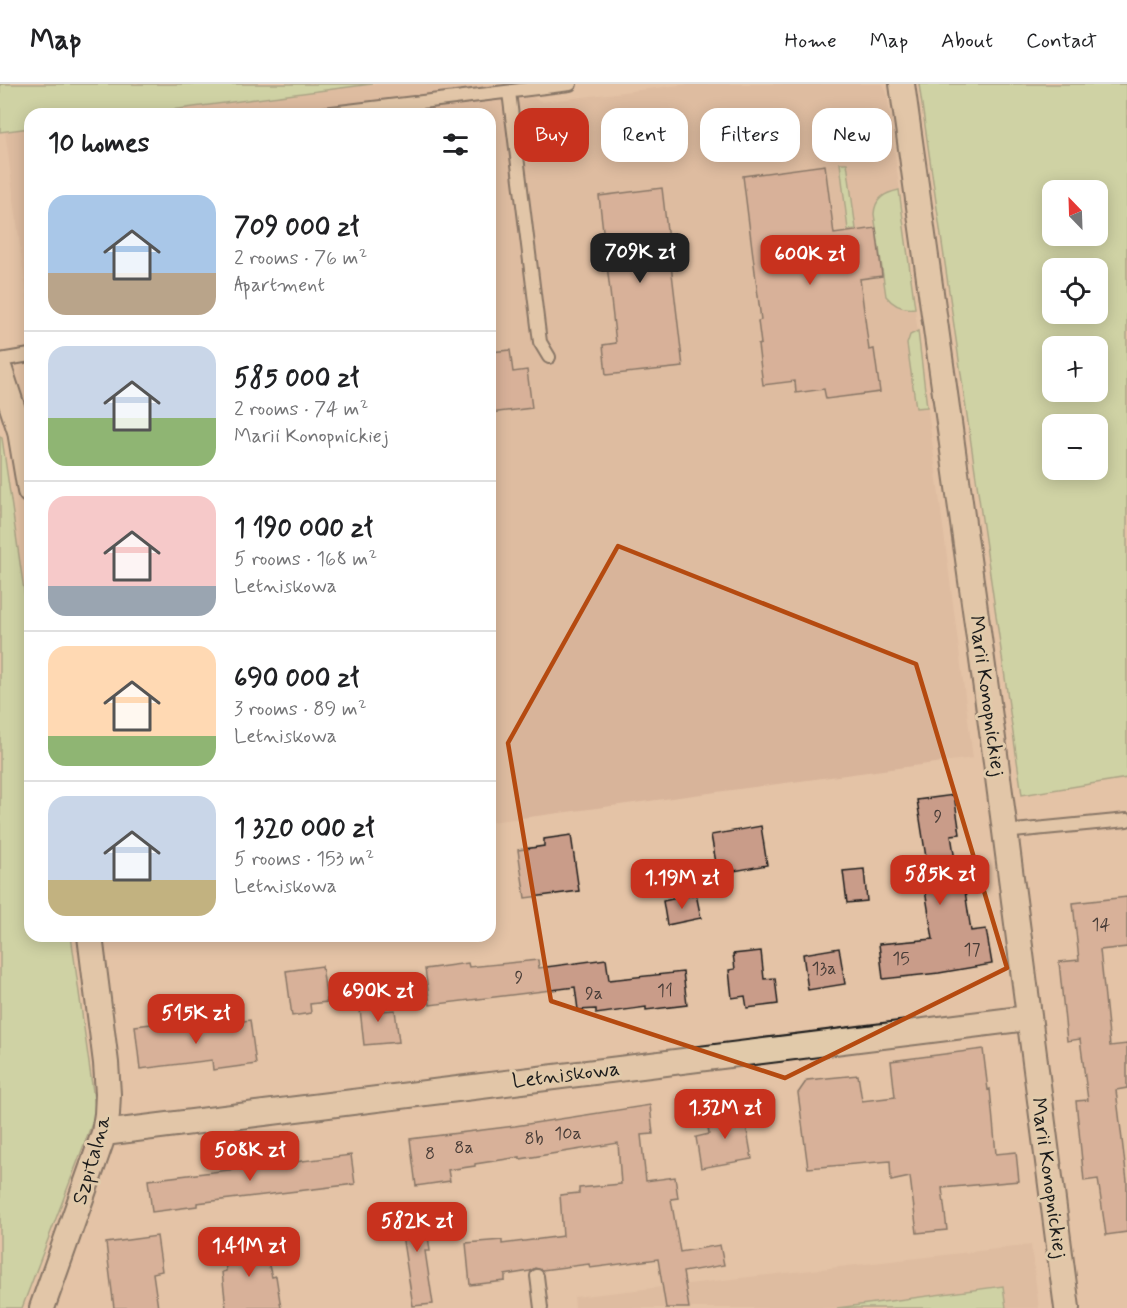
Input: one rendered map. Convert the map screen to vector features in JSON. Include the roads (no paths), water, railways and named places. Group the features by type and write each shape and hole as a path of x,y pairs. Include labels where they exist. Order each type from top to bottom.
{"street":[{"name":"Marii Konopnickiej","path":"902,84 1005,832 1067,1308"},
{"path":"0,370 20,431 24,455"},
{"name":"Szpitalna","path":"42,1308 104,1133 107,1114 108,1084 91,942"},
{"name":"Letniskowa","path":"104,1133 1028,1018"}],"lane":[{"path":"374,108 570,84"},
{"path":"509,92 540,342 549,357"},
{"path":"0,360 24,356"},
{"path":"1005,832 1127,820"},
{"path":"537,1276 541,1308"}]}
